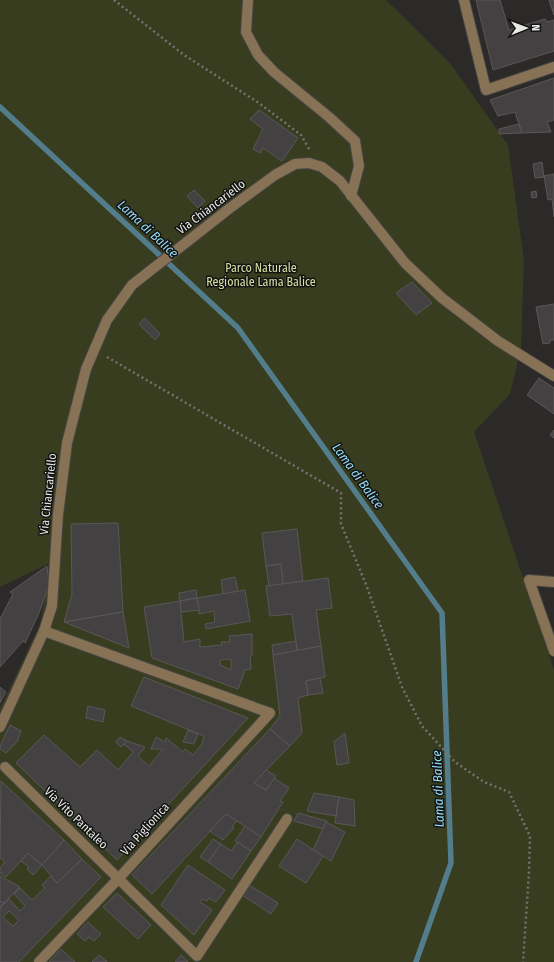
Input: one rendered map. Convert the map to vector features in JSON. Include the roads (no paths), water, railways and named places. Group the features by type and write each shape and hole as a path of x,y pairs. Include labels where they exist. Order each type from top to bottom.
{"street":[{"path":"248,0 246,32 258,55 274,72 355,140 359,166 351,196 405,263 442,298 498,341 554,376"},
{"path":"464,0 486,90 554,67"},
{"name":"Via Chiancariello","path":"0,727 44,631 52,606 58,515 67,442 86,369 106,320 132,285 230,208 275,175 294,164 309,163 322,167 340,181 351,196"},
{"path":"554,582 529,580 554,651"},
{"name":"Via Piglionica","path":"39,962 119,878 270,713 44,631"},
{"name":"Via Vito Pantaleo","path":"5,767 197,956 287,819"}],"waterway":[{"name":"Lama di Balice","path":"0,107 238,328 442,613 451,863 416,962"}],"park label":[{"name":"Parco Naturale Regionale Lama Balice","path":"261,275"}]}
